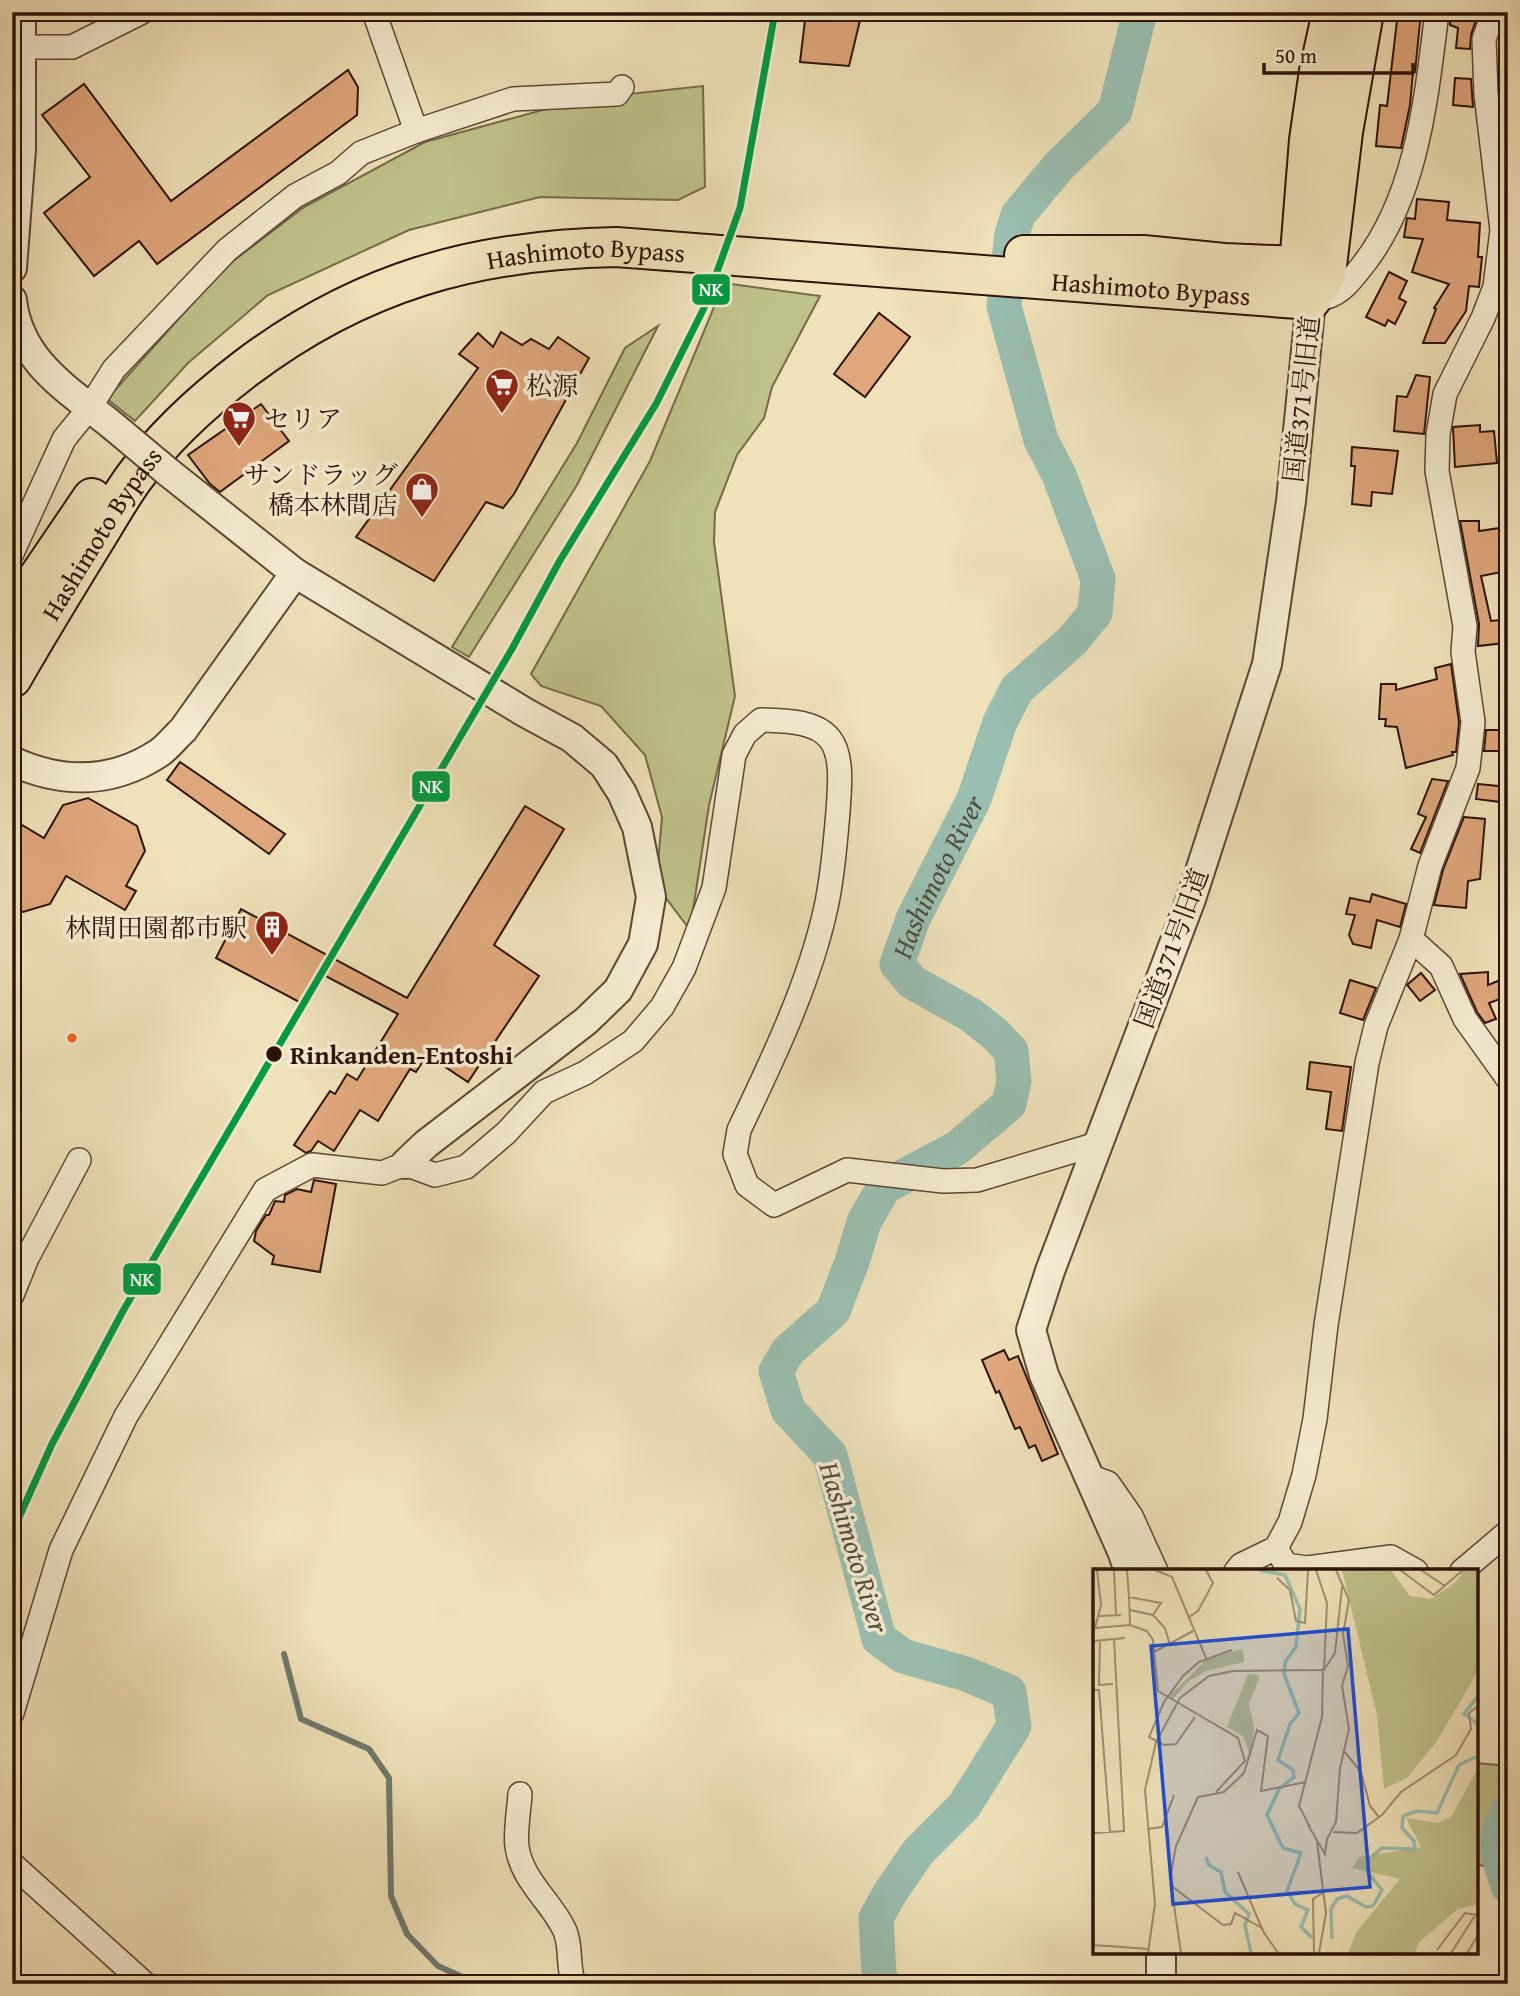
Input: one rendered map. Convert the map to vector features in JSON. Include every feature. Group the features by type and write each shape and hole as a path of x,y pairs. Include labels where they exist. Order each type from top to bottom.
{"highway":[{"path":"1312,280 1308,140 1332,12"},
{"path":"1312,280 1343,132 1364,12"},
{"name":"Hashimoto Bypass","path":"12,622 37,579 118,460 175,396 241,339 335,284 371,268 463,239 519,229 568,225 671,227 854,252"},
{"name":"Hashimoto Bypass","path":"12,678 133,478 187,416 260,357 306,327 382,288 426,273 523,253 616,247 854,252 1223,278 1312,280"}],"street":[{"path":"12,268 21,149 21,12"},
{"path":"23,47 72,47 142,12"},
{"path":"374,12 416,131"},
{"path":"1312,280 1331,296 1348,285 1370,257 1398,206 1409,178 1437,12"},
{"path":"1238,1569 1276,1548 1290,1522 1311,1442 1326,1325 1367,1063 1376,1026 1411,939 1430,866 1468,768 1473,722 1463,652 1465,626 1437,471 1438,434 1445,394 1483,318 1495,287 1502,230 1486,94 1484,39 1494,12"},
{"path":"12,553 64,439 90,407 114,369 227,250 295,196 338,173 361,153 416,131 513,99 617,94 622,87"},
{"name":"国道371号旧道","path":"1128,1569 1044,1375 1031,1331 1097,1144 1191,899 1267,664 1292,501 1312,280"},
{"path":"12,300 18,329 27,349 52,377 295,573 572,738 604,765 622,793 637,827 651,897 643,944 618,990 586,1021 426,1144 405,1164 382,1173 312,1165 265,1190 126,1416 61,1550 12,1713"},
{"path":"12,761 34,771 69,779 103,776 132,767 161,752 183,730 295,573"},
{"path":"405,1164 435,1175 466,1167 506,1133 544,1092 585,1073 633,1041 662,1007 684,968 715,888 734,755 745,734 761,719 813,726 831,740 841,772 826,906 811,963 739,1130 735,1154 747,1185 774,1205 847,1170 943,1181 977,1180 1097,1144"},
{"path":"1411,939 1441,966 1465,1019 1508,1079"},
{"path":"12,1295 27,1258 79,1160"},
{"path":"1089,1476 1108,1483 1131,1516 1155,1569"},
{"path":"1464,1569 1508,1532"},
{"path":"1276,1548 1286,1565 1307,1568 1391,1557 1412,1569"},
{"path":"520,1794 517,1847 524,1871 564,1929 570,1946 571,1976 574,1984"},
{"path":"12,1864 145,1984"},
{"path":"1161,1954 1161,1984"}],"green space":[{"path":"703,86 705,187 678,200 540,197 409,230 268,295 188,363 135,421 107,399 224,268 304,207 425,142 583,99"},
{"path":"724,283 820,296 772,387 764,418 737,455 715,512 714,542 735,696 709,805 690,930 663,894 658,864 662,817 645,755 601,706 541,686 531,674 650,461"},
{"path":"658,326 577,485 469,657 452,647 577,443 625,348"},
{"path":"1478,1763 1508,1766 1508,1873 1478,1865"}],"building":[{"path":"806,12 862,12 849,66 800,62"},
{"path":"1398,12 1421,12 1415,72 1401,148 1376,146 1380,105 1387,106"},
{"path":"1450,18 1476,20 1470,49 1456,48 1458,28 1450,25"},
{"path":"348,70 358,87 357,115 157,264 139,241 94,276 44,213 90,177 42,115 84,84 171,201"},
{"path":"1455,78 1471,79 1473,107 1453,105"},
{"path":"1417,199 1449,202 1447,220 1480,223 1478,257 1482,257 1479,287 1469,286 1466,311 1445,343 1423,343 1436,309 1434,308 1449,284 1412,272 1423,239 1404,237 1407,218 1415,219"},
{"path":"1389,272 1407,281 1399,298 1406,302 1395,324 1388,320 1385,326 1366,317"},
{"path":"879,313 910,337 865,397 834,374"},
{"name":"松源","path":"501,332 522,345 531,339 549,349 558,337 589,358 514,494 503,508 486,502 434,581 356,537 478,368 459,354 478,333 493,347"},
{"path":"1416,375 1430,377 1424,434 1394,431 1397,396 1407,397"},
{"name":"セリア","path":"261,404 289,441 220,492 210,484 188,455"},
{"path":"1480,425 1480,432 1494,431 1497,463 1455,467 1453,427"},
{"path":"1352,447 1398,451 1392,494 1372,492 1371,506 1352,504 1355,466 1351,466"},
{"path":"1460,521 1479,521 1479,531 1500,528 1507,571 1481,576 1491,621 1501,620 1504,643 1478,646 1479,624"},
{"path":"1451,664 1459,722 1456,752 1406,768 1397,727 1385,726 1386,719 1379,719 1381,684 1396,684 1396,690 1437,679 1435,668"},
{"path":"1486,730 1508,730 1508,751 1484,751"},
{"path":"180,762 285,834 269,854 167,780"},
{"path":"1432,779 1448,781 1420,853 1411,849 1426,817 1418,814"},
{"path":"1478,784 1508,787 1508,803 1476,799"},
{"path":"88,798 137,826 145,851 126,886 136,891 125,910 66,876 50,904 23,912 12,905 12,819 44,838 63,805"},
{"path":"525,806 564,829 494,945 539,976 468,1082 427,1055 416,1072 410,1069 378,1121 360,1110 334,1151 318,1141 311,1151 306,1153 294,1145 330,1091 335,1094 347,1074 357,1080 398,1014 320,973 303,1004 216,958 241,909 407,998"},
{"path":"1464,817 1485,819 1480,879 1468,881 1466,908 1434,905 1443,870"},
{"path":"1372,894 1406,904 1400,927 1377,920 1371,948 1353,944 1349,935 1355,915 1346,914 1350,898 1370,902"},
{"path":"1488,972 1488,985 1508,977 1508,996 1489,1003 1496,1019 1485,1023 1477,1012 1460,974"},
{"path":"1421,973 1435,990 1420,1001 1407,985"},
{"path":"1350,980 1376,988 1363,1020 1340,1013"},
{"path":"1310,1062 1351,1067 1342,1131 1326,1129 1331,1092 1307,1089"},
{"path":"314,1180 336,1184 320,1272 272,1264 274,1256 254,1241 256,1231 266,1215 269,1215 275,1201 284,1202 285,1195 297,1189 311,1192"},
{"path":"1004,1350 1009,1360 1018,1356 1058,1454 1042,1461 1035,1445 1029,1448 1020,1427 1015,1429 982,1360"}],"waterway":[{"name":"Hashimoto River","path":"883,1984 879,1974 876,1918 918,1852 964,1806 1014,1726 1009,1692 966,1674 903,1656 879,1639 830,1455 788,1410 776,1371 788,1351 833,1311 864,1222 884,1187 957,1148 1009,1104 1014,1081 1011,1051 971,1015 912,982 897,964 913,919 974,799 1000,722 1017,689 1072,641 1095,613 1098,579 1059,475 1041,440 1004,306 1012,234 1018,215 1058,167 1115,111 1140,12"},
{"path":"284,1654 301,1719 369,1749 389,1778 391,1896 407,1934 438,1966 478,1984"},
{"path":"1508,1811 1498,1839 1508,1886"}],"transit line":[{"name":"NK","path":"12,1533 52,1444 123,1311 513,647 559,562 656,404 704,308 740,208 775,12"}],"place":[{"name":"松源","path":"502,415"},
{"name":"セリア","path":"239,448"},
{"name":"サンドラッグ 橋本林間店","path":"422,519"},
{"name":"林間田園都市駅","path":"272,957"},
{"name":"Rinkanden-Entoshi","path":"274,1054"}]}
